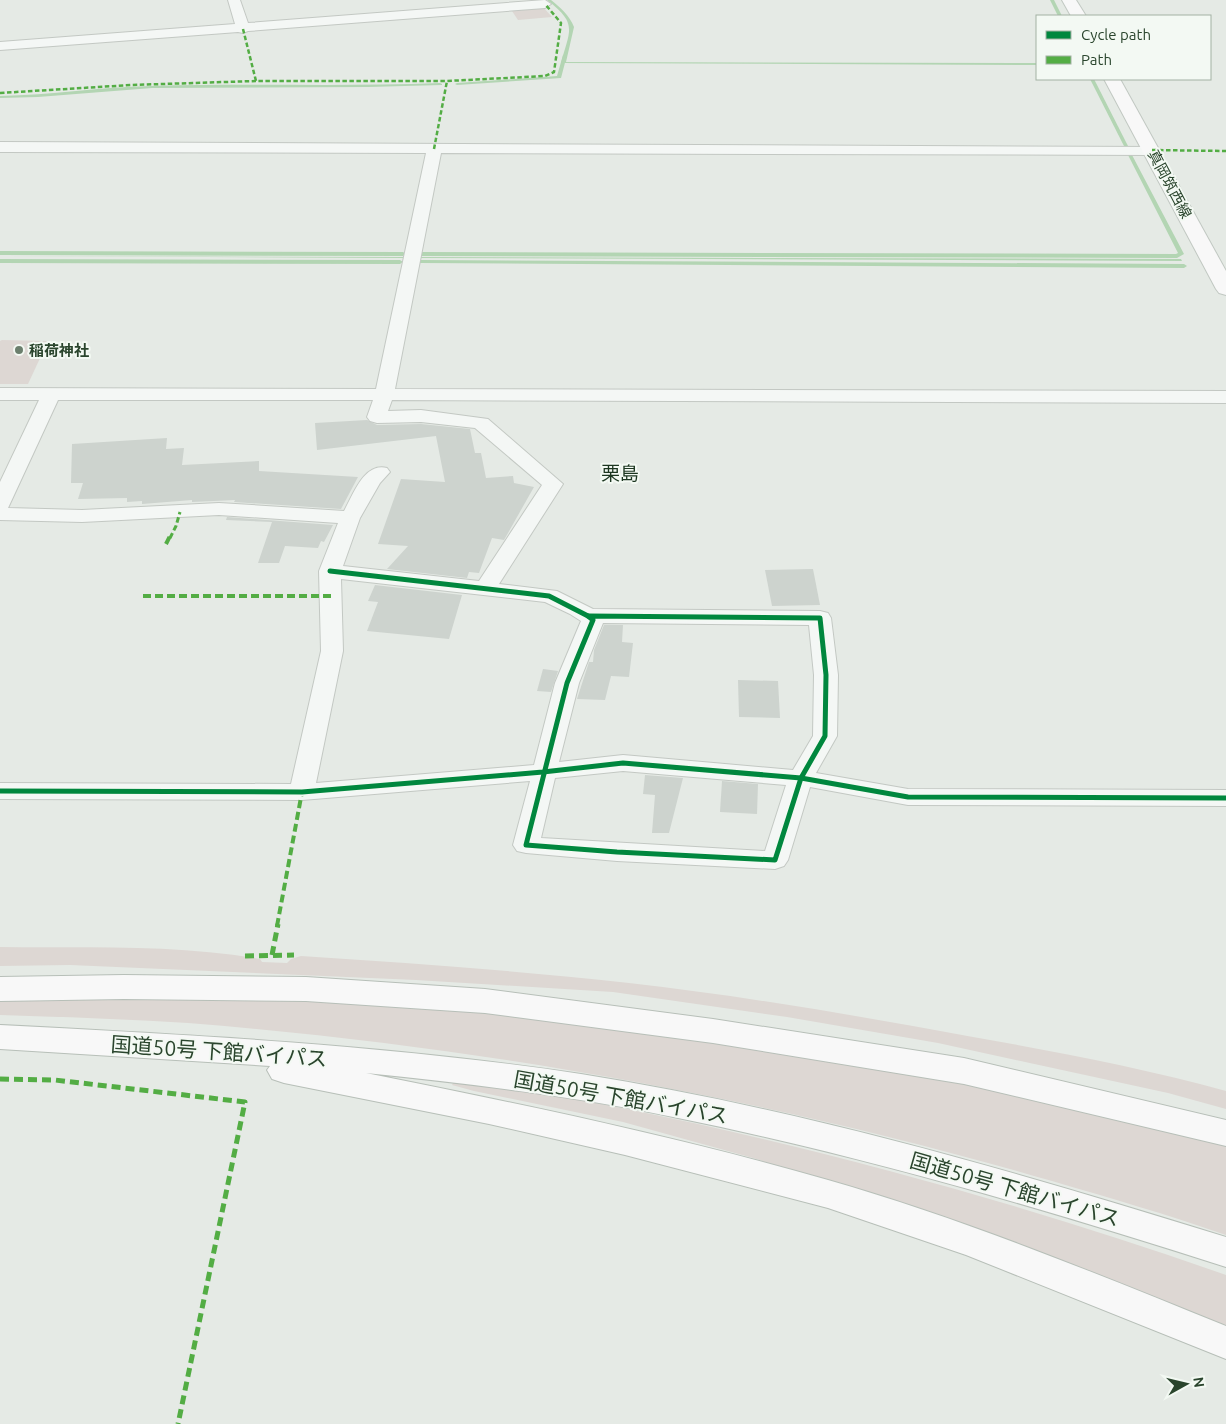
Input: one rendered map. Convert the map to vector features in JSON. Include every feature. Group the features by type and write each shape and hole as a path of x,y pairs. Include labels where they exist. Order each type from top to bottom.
{"main road":[{"path":"1069,0 1077,15"},
{"name":"真岡筑西線","path":"1113,80 1226,289"},
{"path":"0,989 124,987 306,989 485,1001 713,1031 964,1071 1226,1133"},
{"name":"国道50号 下館バイパス","path":"0,1037 165,1046 355,1060 490,1074 632,1096 785,1127 880,1150 1070,1202 1226,1252"},
{"path":"165,1046 539,1122 642,1145 829,1195 989,1248 1226,1343"}],"street":[{"path":"234,0 243,29"},
{"path":"0,46 243,29 545,4 539,0"},
{"path":"0,147 1152,150"},
{"path":"434,149 384,395 377,417 422,416 481,423 553,484 485,589"},
{"path":"0,394 669,394 1226,397"},
{"path":"0,504 51,394"},
{"path":"302,792 332,651 330,571 350,518 372,480 380,472"},
{"path":"0,514 82,516 220,509 350,518"},
{"path":"330,571 549,596 583,611 588,616 593,620 567,683 526,845 775,860 801,778 826,736 826,675 820,618 588,616"},
{"path":"0,791 302,792 543,772 623,763 801,778 908,797 1226,798"}],"shaded area":[{"path":"547,0 551,0 561,9 574,27 566,62 1036,63 1036,65 561,63 569,28 564,15"},
{"path":"542,6 552,17 518,20 510,8"},
{"path":"0,256 405,257 404,258"},
{"path":"420,258 1181,259 1182,261"},
{"path":"0,341 48,341 28,384 0,384"},
{"path":"0,947 164,949 228,954 260,959 262,962 287,963 291,959 301,956 506,971 672,988 758,1000 887,1022 1132,1068 1226,1091 1226,1109 1168,1093 938,1043 787,1017 613,992 416,980 70,965 0,966"},
{"path":"287,998 539,1017 804,1052 984,1086 1226,1145 1226,1235 1118,1200 946,1152 840,1125 624,1080 516,1061 297,1033 188,1023 0,1015 0,999"},
{"path":"455,1079 610,1106 707,1126 932,1182 1080,1226 1226,1275 1226,1326 990,1235 753,1158 623,1122 474,1091 452,1085"}],"building":[{"path":"367,420 377,425 421,424 470,429 475,453 481,453 486,478 513,476 514,483 534,487 504,540 492,538 479,573 469,572 467,578 387,569 408,546 378,544 401,479 445,482 436,436 317,450 315,423"},
{"path":"167,438 166,449 184,448 182,465 259,461 259,471 358,477 341,509 234,502 235,500 192,502 192,500 142,504 142,501 127,502 127,498 78,499 83,483 71,483 72,444"},
{"path":"227,517 333,525 324,542 321,541 318,548 285,546 279,563 258,563 272,522 226,520"},
{"path":"813,569 820,605 772,606 765,570"},
{"path":"375,585 462,595 449,639 367,631 378,602 368,601"},
{"path":"604,625 623,625 622,642 633,643 629,677 611,676 605,700 577,699 589,662 593,662 594,650"},
{"path":"543,669 558,671 551,692 537,691"},
{"path":"738,680 778,681 780,718 739,717"},
{"path":"645,775 683,778 669,833 652,833 655,795 643,794"},
{"path":"722,781 758,784 757,814 720,812"}],"waterway":[{"path":"1052,0 1060,15"},
{"path":"457,84 559,77 565,55"},
{"path":"1093,80 1127,148"},
{"path":"0,97 152,87 440,84"},
{"path":"421,254 1177,256 1181,254 1130,155"},
{"path":"0,253 403,254"},
{"path":"0,261 400,262"},
{"path":"421,262 1184,266"}],"marked path":[{"path":"243,29 256,81 447,81 545,76 554,72 561,23 545,4"},
{"path":"0,93 131,85 256,81"},
{"path":"434,149 447,81"},
{"path":"1152,150 1226,151"},
{"path":"166,544 176,526 180,512"},
{"path":"143,596 331,596"},
{"path":"272,955 302,792"},
{"path":"245,956 294,955"},
{"path":"0,1079 55,1080 245,1102 178,1424"}],"cycle path":[{"path":"330,571 549,596 578,609 593,620 567,683 526,845 617,852 775,860 801,778 825,736 826,675 820,618 588,616"},
{"path":"0,791 302,792 543,772 623,763 801,778 908,797 1226,798"}],"place":[{"name":"稲荷神社","path":"19,350"}],"district":[{"name":"栗島","path":"620,473"}]}
